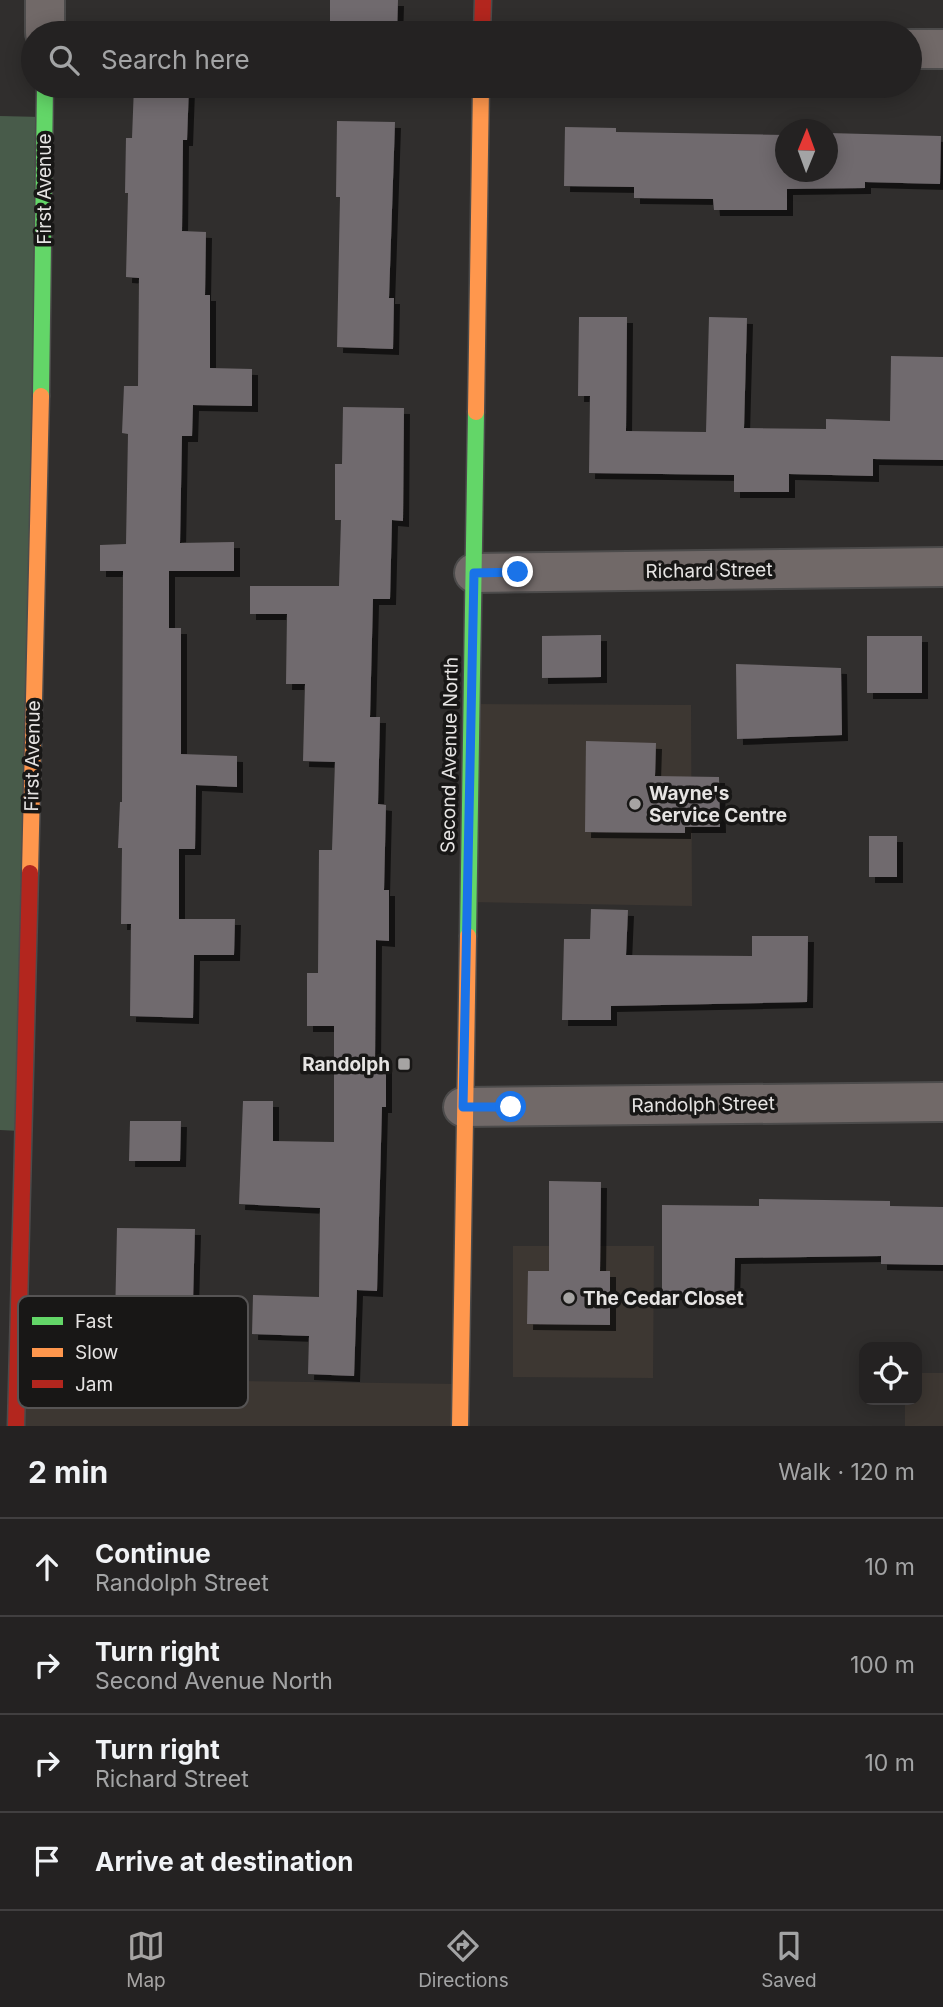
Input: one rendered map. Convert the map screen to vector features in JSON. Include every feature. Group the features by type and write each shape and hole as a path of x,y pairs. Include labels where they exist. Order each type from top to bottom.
{"main road":[{"path":"482,21 483,0"},
{"name":"First Avenue","path":"19,1296 44,283 44,98"},
{"name":"Second Avenue North","path":"460,1426 481,98"},
{"name":"First Avenue","path":"16,1426 18,1344"}],"street":[{"path":"45,0 45,21"},
{"path":"922,49 943,49"},
{"name":"Richard Street","path":"474,573 943,567"},
{"name":"Randolph Street","path":"463,1107 943,1102"}],"shaded area":[{"path":"475,704 691,705 692,906 471,902"},
{"path":"513,1246 654,1246 653,1378 513,1377"},
{"path":"922,1373 943,1373 943,1426 905,1426 905,1405 922,1405"},
{"path":"248,1381 457,1384 457,1426 19,1426 19,1408 248,1408"}],"green space":[{"path":"0,116 42,117 20,1131 0,1130"}],"building":[{"path":"330,0 398,0 397,21 330,21"},
{"path":"134,98 189,98 187,140 183,140 182,231 206,232 205,295 210,295 210,368 252,369 252,406 193,405 192,436 182,436 180,543 234,542 234,571 169,571 169,628 181,628 181,754 237,756 237,787 196,785 195,849 179,849 179,919 235,919 234,955 194,955 193,1018 130,1016 131,924 121,924 122,848 118,848 122,802 123,571 100,571 100,545 126,544 128,434 122,433 124,386 138,386 139,278 126,277 126,138 132,138"},
{"path":"337,121 395,122 389,298 394,298 393,349 337,347 340,197 336,197"},
{"path":"565,127 616,128 616,132 775,135 775,182 838,182 838,133 941,136 940,184 865,182 865,188 787,189 787,210 714,210 713,199 634,198 634,187 564,186"},
{"path":"579,317 627,317 626,431 706,432 709,317 747,318 744,428 826,429 826,419 890,421 891,356 943,357 943,460 873,459 873,476 789,474 789,492 734,492 734,475 589,473 590,396 578,396"},
{"path":"343,407 404,408 403,521 392,520 390,599 373,599 370,717 380,717 378,804 386,805 384,890 389,890 389,941 376,940 375,1062 386,1062 386,1107 382,1107 377,1291 357,1290 354,1376 308,1374 309,1336 252,1334 253,1295 319,1297 320,1208 239,1204 243,1101 273,1101 273,1141 334,1142 334,1026 307,1026 307,973 318,973 319,850 332,850 335,762 303,761 305,684 286,684 287,614 250,614 250,586 339,586 341,520 335,520 335,464 342,464"},
{"path":"601,635 601,677 542,678 542,636"},
{"path":"867,636 922,636 922,693 867,693"},
{"path":"736,664 841,668 842,735 737,739"},
{"name":"Wayne's Service Centre","path":"586,741 656,743 655,776 719,777 720,827 685,827 685,833 585,832"},
{"path":"869,836 897,836 897,877 869,877"},
{"path":"591,909 628,910 626,955 752,956 752,936 808,936 807,1002 611,1006 611,1020 562,1020 564,939 590,939"},
{"path":"130,1121 181,1121 180,1161 129,1161"},
{"path":"549,1181 601,1182 600,1271 610,1271 610,1325 527,1324 528,1271 549,1271"},
{"path":"759,1199 890,1201 890,1206 943,1207 943,1265 881,1264 881,1256 735,1258 734,1295 662,1294 662,1205 759,1206"},
{"path":"117,1228 195,1229 193,1296 116,1296"}],"traffic: fast":[{"path":"41,396 45,98"},
{"path":"468,936 476,412"}],"traffic: slow":[{"path":"476,412 481,98"},
{"path":"30,873 41,396"},
{"path":"460,1426 468,936"}],"traffic: jam":[{"path":"482,21 483,0"},
{"path":"19,1296 30,873"},
{"path":"16,1426 18,1347"}],"place":[{"name":"Wayne's Service Centre","path":"635,804"},
{"name":"Randolph","path":"404,1064"},
{"name":"The Cedar Closet","path":"569,1298"}],"route":[{"path":"511,1107 463,1107 474,573 518,572"}]}
